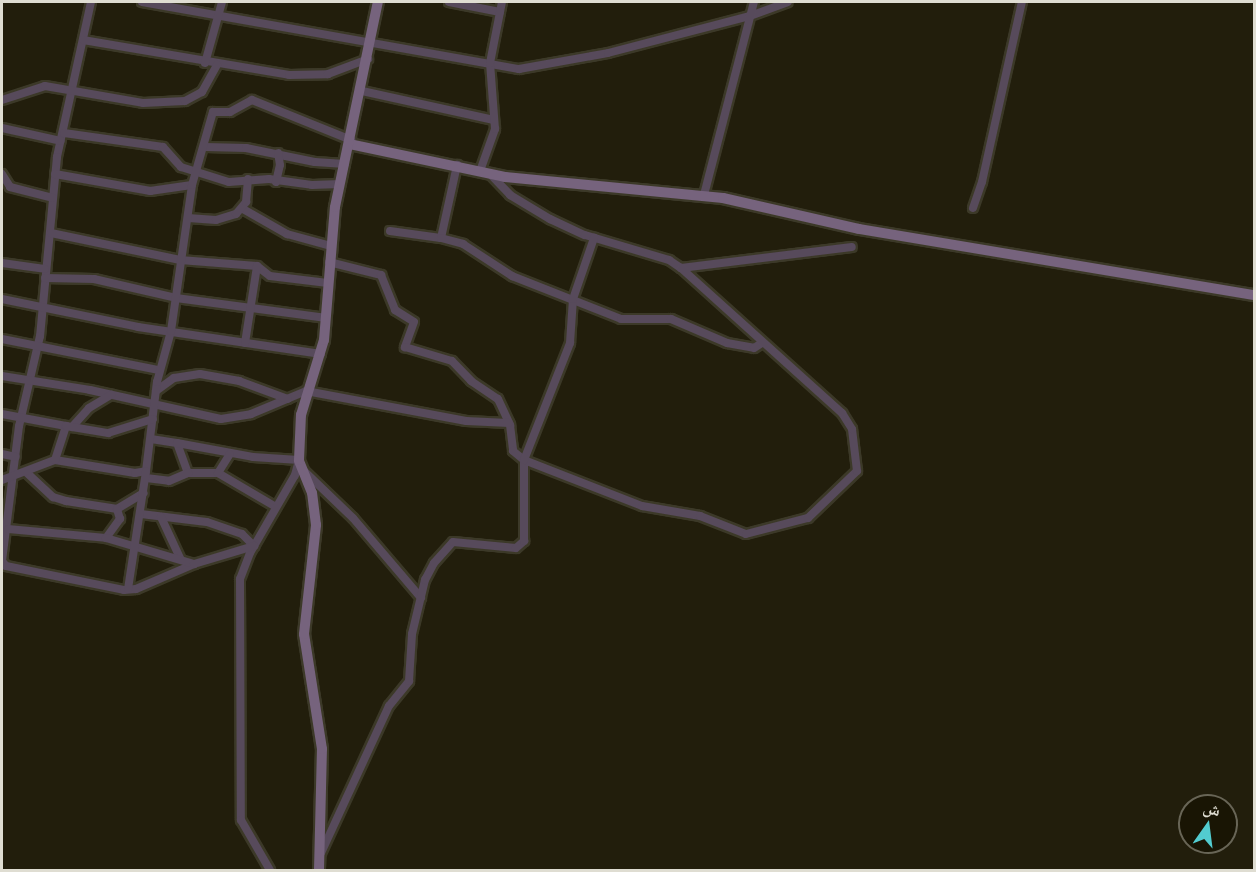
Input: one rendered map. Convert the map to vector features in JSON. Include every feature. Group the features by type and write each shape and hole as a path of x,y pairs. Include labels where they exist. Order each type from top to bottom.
{"main road":[{"path":"320,870 322,749 304,634 316,519 312,493 300,465 301,415 306,391 321,354 329,262 340,184 362,91 378,2"},
{"path":"350,142 485,172 704,195 859,229 1254,295"}],"street":[{"path":"91,2 55,174 51,233 45,269 38,346 21,418 2,561 6,566 128,590 194,564 254,546"},
{"path":"142,2 371,40 519,69 552,64 750,16 788,2"},
{"path":"205,63 220,16 222,2"},
{"path":"449,2 500,12"},
{"path":"329,262 381,275 395,310 414,322 405,347 452,361 471,381 498,399 509,423 513,451 524,460 642,506 700,516 746,534 808,518 857,471 852,429 842,413 681,268 669,260 594,238 533,210 485,172 493,140 494,120 490,63 501,2"},
{"path":"704,195 754,2"},
{"path":"973,208 982,182 1022,2"},
{"path":"83,40 217,65 312,75 347,69 368,59"},
{"path":"2,100 38,86 143,103 185,101 202,92 217,65"},
{"path":"362,91 494,120"},
{"path":"128,590 133,547 144,493 159,370 171,331 192,185 206,147 213,112 230,112 252,100 350,142"},
{"path":"2,128 163,147 181,167 229,182 248,179 340,184"},
{"path":"206,147 278,153 315,162 345,164"},
{"path":"276,182 280,165 278,153"},
{"path":"441,238 457,165"},
{"path":"2,174 10,187 53,198"},
{"path":"55,174 150,191 192,185"},
{"path":"243,209 248,179"},
{"path":"188,218 227,218 243,209"},
{"path":"243,209 287,234 331,246"},
{"path":"390,231 441,238 463,244 512,276 621,319 671,319 727,343 754,348 762,343"},
{"path":"51,233 180,260 257,266 270,276 328,283"},
{"path":"321,853 389,706 409,681 412,634 421,597 434,563 453,542 516,548 524,541 524,460 570,343 573,299 594,238"},
{"path":"681,268 852,248"},
{"path":"2,263 45,269"},
{"path":"245,343 257,266"},
{"path":"45,278 94,279 176,298 325,318"},
{"path":"2,299 171,331 321,354"},
{"path":"2,339 159,370"},
{"path":"156,391 174,378 200,374 250,384 288,399"},
{"path":"2,376 30,379 221,419 251,414 306,391 466,421 509,423"},
{"path":"55,460 69,426 89,408 111,395"},
{"path":"2,414 108,434 153,419"},
{"path":"151,439 300,465 333,496 421,597"},
{"path":"177,443 188,473"},
{"path":"2,454 16,457"},
{"path":"218,473 230,454"},
{"path":"2,480 55,460 169,481 188,473 218,473 276,507"},
{"path":"270,870 241,820 240,589 254,546 300,465"},
{"path":"27,472 60,500 117,509 144,493"},
{"path":"106,538 120,519 117,509"},
{"path":"141,514 207,522 242,534 254,546"},
{"path":"161,517 181,560"},
{"path":"5,531 106,538 194,564"}]}
